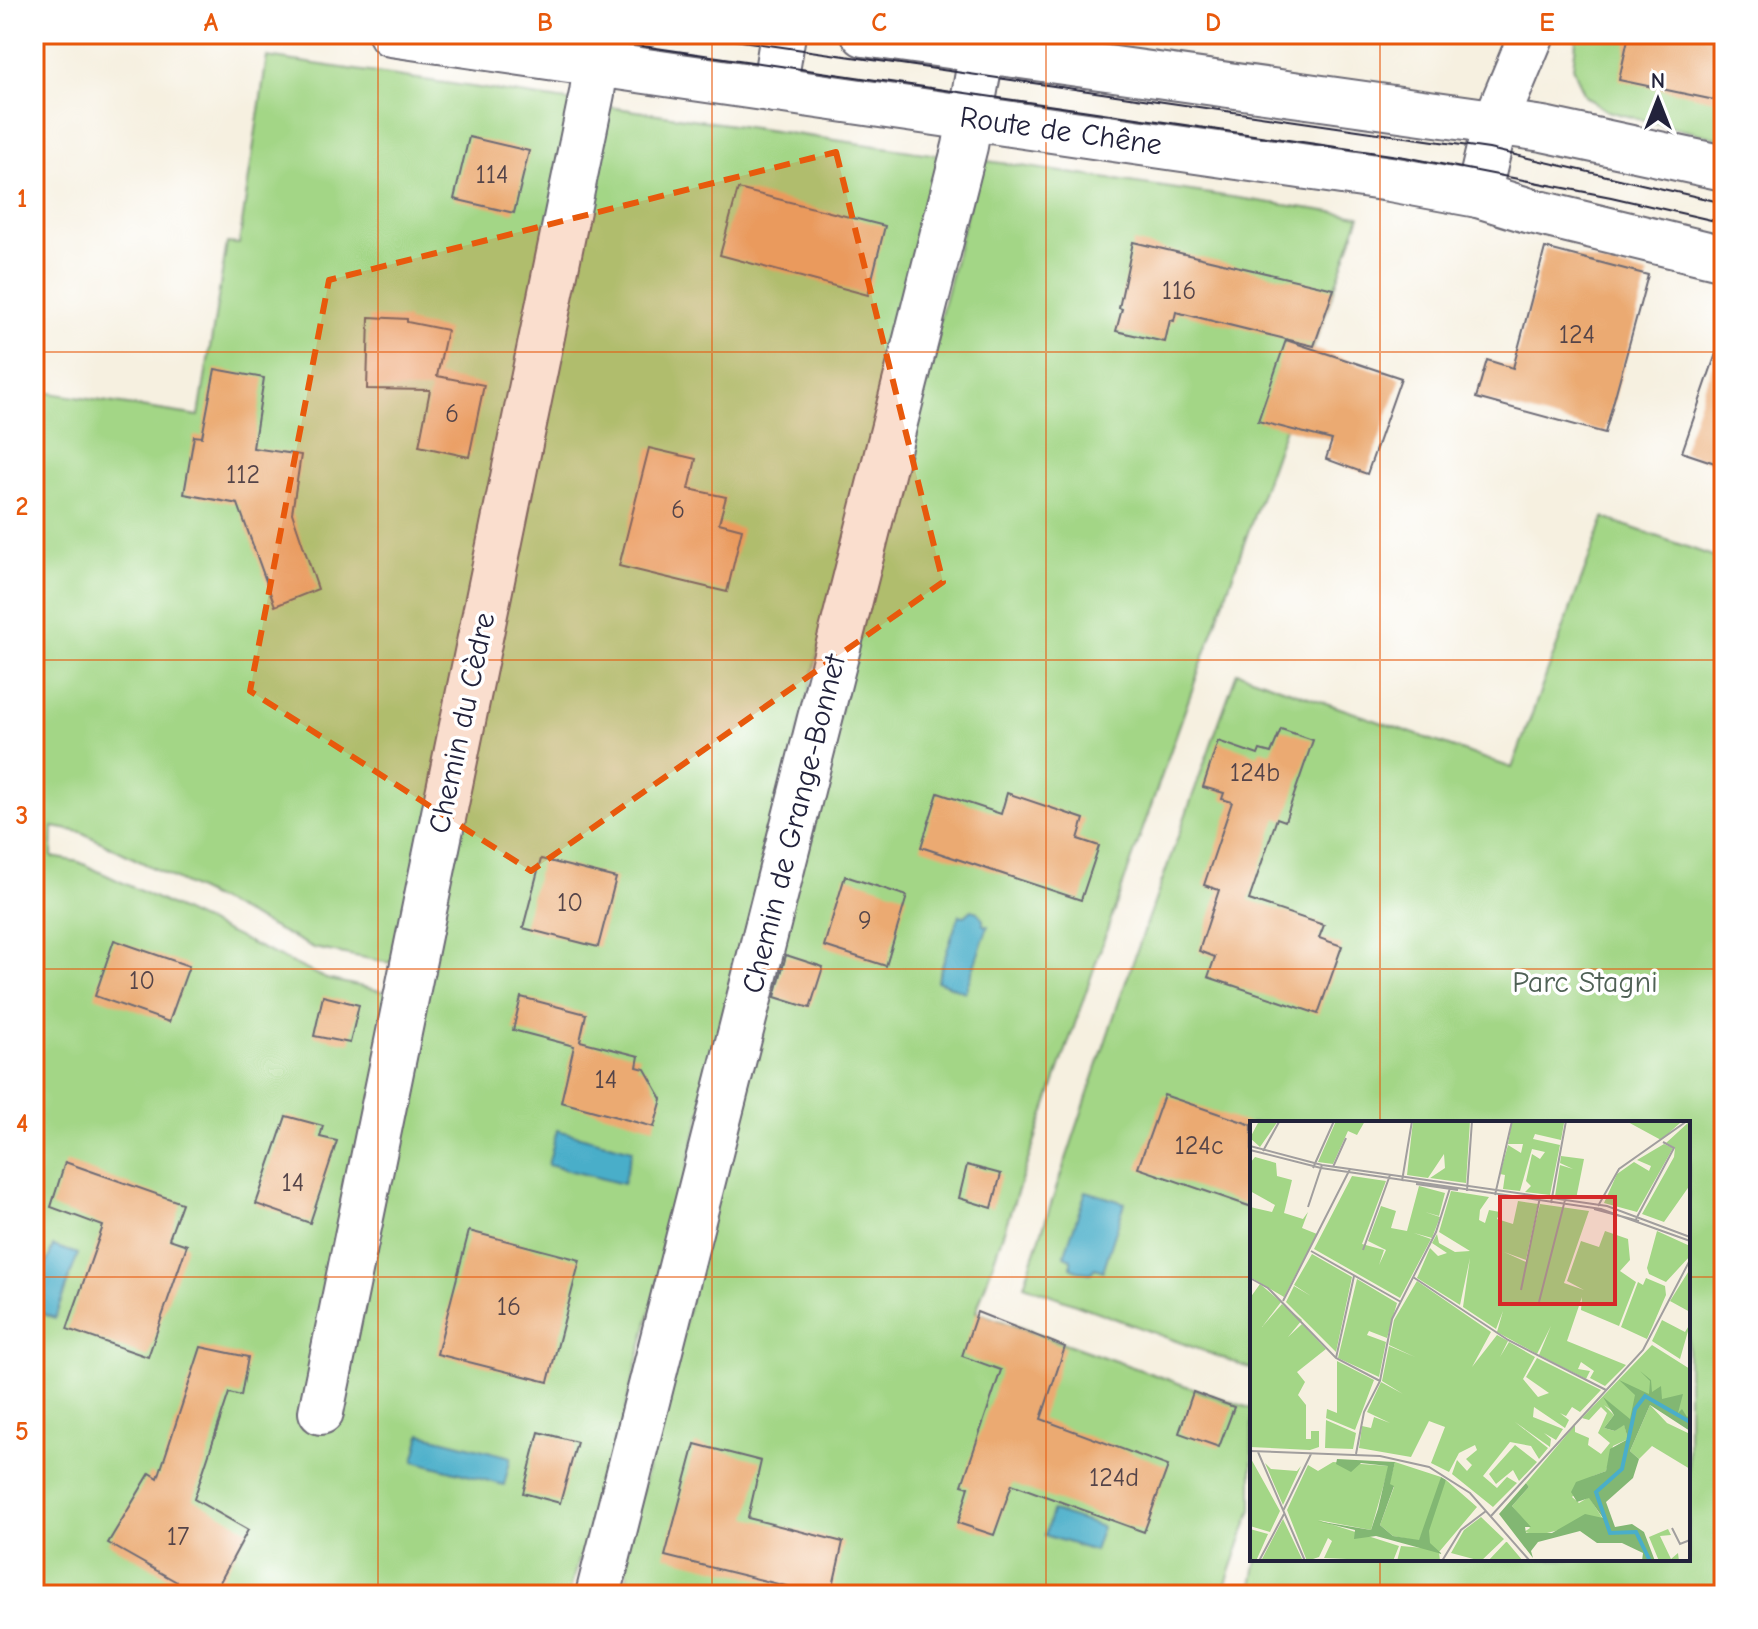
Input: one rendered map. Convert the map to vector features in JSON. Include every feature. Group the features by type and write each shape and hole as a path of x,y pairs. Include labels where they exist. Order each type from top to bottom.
{"street":[{"name":"Route de Chêne","path":"391,34 598,49 774,90 1334,170 1478,195 1552,217 1724,258"},
{"path":"774,90 783,34"},
{"path":"864,34 1495,123 1610,142 1724,168"},
{"path":"1478,195 1495,123 1532,34"},
{"name":"Chemin du Cèdre","path":"321,1412 598,49"},
{"name":"Chemin de Grange-Bonnet","path":"598,1595 972,118 982,51"}],"highlighted area":[{"path":"836,152 943,582 531,871 250,691 329,280"}],"green space":[{"path":"1577,34 1724,34 1724,140 1607,111 1585,96 1573,67"},
{"path":"267,57 581,103 408,941 390,963 314,948 81,832 53,827 52,857 79,862 326,979 396,994 309,1417 329,1422 602,106 945,156 588,1556 578,1560 569,1595 34,1595 34,344 50,346 43,392 199,416 227,243 239,244"},
{"path":"987,161 1360,216 1112,916 976,1312 1250,1408 1250,1515 1222,1595 622,1595 628,1573 623,1564 978,168"},
{"name":"Parc Stagni","path":"1604,518 1724,560 1724,1595 1250,1595 1257,1561 1690,1561 1690,1121 1250,1121 1250,1368 1024,1285 1119,1001 1237,672 1512,768"}],"water":[{"path":"972,910 978,912 983,925 988,926 965,992 937,981 959,915 965,916"},
{"path":"557,1130 632,1150 623,1184 548,1165"},
{"path":"1086,1191 1125,1203 1103,1271 1095,1268 1091,1273 1077,1271 1071,1267 1071,1259 1064,1256"},
{"path":"53,1246 78,1254 55,1318 34,1311 34,1299"},
{"path":"421,1434 511,1457 504,1485 414,1461"},
{"path":"1052,1511 1102,1527 1094,1551 1045,1535"}],"building":[{"path":"1629,34 1724,34 1724,102 1619,80"},
{"path":"469,137 529,151 514,213 454,199"},
{"path":"738,189 885,226 868,295 720,255"},
{"path":"1133,242 1334,289 1314,346 1176,312 1174,321 1170,320 1165,342 1116,331"},
{"path":"1545,248 1648,275 1605,433 1476,398 1487,360 1513,368"},
{"path":"369,317 407,319 407,322 447,330 437,376 484,385 469,457 419,446 430,390 367,389"},
{"path":"1286,340 1401,378 1367,474 1326,459 1332,440 1258,421"},
{"path":"1718,348 1724,349 1724,466 1682,452"},
{"path":"215,369 264,378 253,448 301,455 292,513 318,589 275,606 238,504 184,494 194,436 202,437"},
{"path":"649,448 696,459 689,489 726,497 719,523 742,529 727,592 619,566"},
{"path":"1281,729 1313,740 1285,821 1277,818 1249,900 1324,925 1319,938 1342,946 1318,1014 1208,977 1215,957 1199,951 1219,890 1204,885 1232,802 1222,799 1224,793 1203,787 1218,741 1258,755 1260,750 1271,753"},
{"path":"938,793 1001,814 1007,793 1084,819 1078,839 1099,846 1081,900 921,847"},
{"path":"541,859 616,878 598,947 523,928"},
{"path":"845,876 907,896 886,966 824,946"},
{"path":"114,940 189,966 169,1022 95,996"},
{"path":"786,955 823,967 810,1008 775,997"},
{"path":"323,996 359,1005 350,1043 314,1036"},
{"path":"521,997 586,1014 580,1041 639,1056 637,1067 645,1069 662,1099 654,1127 561,1102 574,1046 513,1030"},
{"path":"1164,1095 1250,1124 1250,1206 1138,1168"},
{"path":"286,1116 323,1126 320,1137 337,1141 310,1223 256,1204"},
{"path":"65,1162 182,1203 169,1239 187,1245 148,1357 67,1329 103,1226 51,1207"},
{"path":"967,1165 1001,1174 992,1208 959,1198"},
{"path":"469,1231 580,1260 548,1382 437,1354"},
{"path":"977,1312 1065,1347 1041,1419 1168,1466 1144,1532 1012,1484 994,1535 958,1523 969,1487 962,1485 1001,1370 962,1356"},
{"path":"201,1347 248,1357 241,1396 229,1393 194,1499 248,1530 213,1595 200,1595 108,1543 150,1473 158,1478"},
{"path":"1193,1392 1234,1407 1219,1447 1179,1433"},
{"path":"539,1432 577,1442 560,1503 523,1493"},
{"path":"695,1444 761,1461 748,1518 843,1542 831,1595 665,1556"}],"tram line":[{"path":"560,34 1405,157 1611,197 1724,223"},
{"path":"693,34 1489,149 1724,203"}]}
